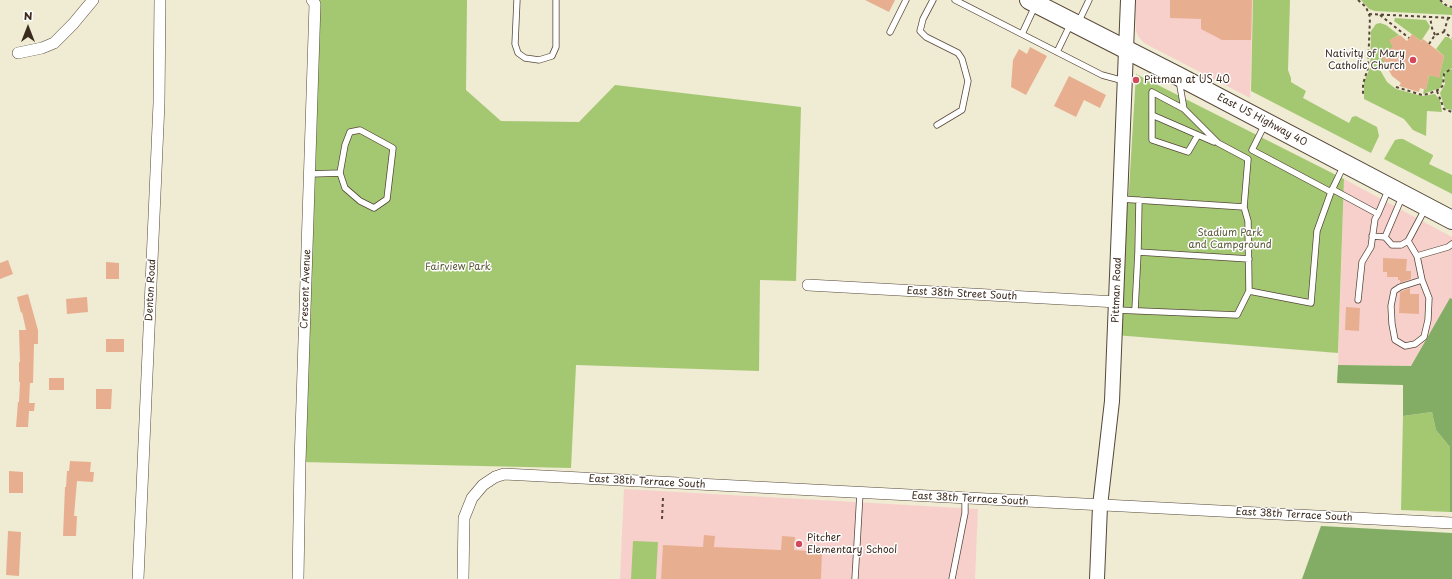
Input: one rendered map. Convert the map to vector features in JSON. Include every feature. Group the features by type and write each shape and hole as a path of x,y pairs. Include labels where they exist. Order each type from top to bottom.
{"main road":[{"name":"East US Highway 40","path":"1037,2 1452,220"}],"street":[{"path":"18,53 42,48 54,43 73,24 93,0"},
{"name":"Denton Road","path":"138,579 159,103 160,0"},
{"name":"Crescent Avenue","path":"298,579 300,462 315,4 312,0"},
{"name":"Pittman Road","path":"1097,579 1100,506 1112,401 1128,0"},
{"name":"East 38th Street South","path":"808,285 1116,306"},
{"name":"East 38th Terrace South","path":"463,579 464,518 472,498 483,485 494,477 504,474 1452,523"}],"lane":[{"path":"517,0 515,44 518,53 526,58 539,60 552,56 556,48 556,0"},
{"path":"890,32 906,0"},
{"path":"933,0 923,19 920,31 926,37 958,53 962,59 968,81 962,110 937,125"},
{"path":"955,0 1102,75 1125,81"},
{"path":"1058,52 1089,0"},
{"path":"1022,34 1037,2"},
{"path":"1178,76 1184,109"},
{"path":"1198,135 1188,152 1152,140 1152,92 1184,109 1218,143"},
{"path":"1152,115 1218,143 1248,159"},
{"path":"1116,306 1135,310 1237,315 1249,291 1248,221 1244,206 1248,159 1266,122"},
{"path":"360,130 393,148 387,199 374,208 360,201 345,188 340,173 345,144 350,132 360,130"},
{"path":"1252,150 1378,214"},
{"path":"1249,291 1310,303 1317,231 1332,191 1345,164"},
{"path":"310,174 340,173"},
{"path":"1358,300 1362,262 1371,247 1375,219 1396,191"},
{"path":"1385,237 1396,191"},
{"path":"1121,198 1244,206"},
{"path":"1135,310 1140,200"},
{"path":"1372,236 1385,237 1392,245 1401,245 1408,241 1426,206"},
{"path":"1408,241 1417,256 1422,280 1429,298 1428,320 1424,337 1415,344 1405,346 1395,340 1392,318 1394,291 1400,287 1422,280"},
{"path":"1417,256 1448,247 1452,244"},
{"path":"1138,252 1249,259"},
{"path":"855,579 860,493"},
{"path":"952,579 964,513 965,499"}],"path":[{"path":"1358,0 1364,4 1370,14 1368,68 1363,82 1363,96"},
{"path":"1440,0 1447,6 1452,7"},
{"path":"1370,14 1452,18"},
{"path":"1379,15 1409,38"},
{"path":"1430,17 1435,35"},
{"path":"1444,32 1448,18"},
{"path":"1429,44 1435,35 1444,32"},
{"path":"1444,32 1452,38"},
{"path":"1396,87 1422,95 1437,91 1443,85 1443,76 1452,68"},
{"path":"1437,91 1444,110 1452,112"},
{"path":"662,518 663,498"}],"shaded area":[{"path":"1135,0 1253,0 1250,98 1144,43 1136,31"},
{"path":"1344,179 1452,237 1452,299 1450,299 1411,366 1338,365"},
{"name":"Pitcher Elementary School","path":"624,489 978,509 975,579 620,579"}],"green space":[{"name":"Fairview Park","path":"312,0 467,0 466,90 501,121 579,122 615,85 801,107 796,281 760,280 759,371 576,365 571,468 300,462"},
{"path":"1253,0 1290,0 1288,70 1291,82 1306,91 1303,98 1349,123 1352,117 1356,116 1377,127 1379,136 1371,153 1251,91"},
{"path":"1361,0 1439,0 1445,6 1452,8 1452,15 1375,11 1369,9"},
{"path":"1395,18 1426,20 1430,26 1421,41 1394,21"},
{"path":"1380,23 1386,25 1399,35 1390,40 1393,47 1386,64 1379,68 1387,82 1396,89 1422,96 1435,94 1440,100 1442,112 1427,111 1426,136 1413,130 1404,119 1364,99 1364,82 1370,68 1371,31 1376,24"},
{"path":"1445,37 1452,40 1452,67 1450,70 1452,69 1452,110 1446,109 1440,93 1445,84 1444,76 1446,71 1443,74 1440,88 1423,94 1424,89 1426,89 1429,75 1439,77 1444,56 1436,49"},
{"name":"Stadium Park and Campground","path":"1136,74 1344,179 1338,353 1115,335 1129,190"},
{"path":"1403,139 1433,155 1429,164 1452,175 1452,194 1384,159 1395,140"},
{"path":"1450,298 1452,299 1452,512 1450,512 1450,447 1436,430 1432,412 1403,416 1403,385 1337,383 1338,365 1411,366"},
{"path":"1432,412 1436,430 1450,447 1450,512 1401,510 1403,416"},
{"path":"1321,526 1452,533 1452,579 1302,579"},
{"path":"633,541 658,542 656,579 631,579"}],"building":[{"path":"865,0 895,0 889,12"},
{"path":"1170,0 1252,0 1251,40 1222,40 1201,29 1201,19 1170,18"},
{"name":"Nativity of Mary Catholic Church","path":"1412,34 1421,41 1423,39 1444,56 1439,78 1429,75 1426,90 1420,88 1419,92 1399,86 1401,83 1392,76 1380,54 1393,47 1389,40 1400,35 1407,41"},
{"path":"1030,47 1047,56 1026,95 1011,87 1013,60 1019,49 1027,54"},
{"path":"1069,76 1106,95 1100,108 1084,100 1076,117 1054,106"},
{"path":"1383,258 1407,259 1406,271 1411,271 1411,279 1400,283 1398,277 1387,277 1387,272 1383,272"},
{"path":"8,260 13,274 0,279 0,263"},
{"path":"106,262 119,263 119,279 106,279"},
{"path":"1410,288 1410,294 1419,294 1419,314 1399,313 1400,292"},
{"path":"28,294 38,330 38,344 34,344 33,383 30,383 29,403 35,403 34,411 29,411 28,427 16,427 20,382 19,330 26,330 17,297"},
{"path":"87,297 88,312 67,314 66,299"},
{"path":"1346,307 1360,308 1359,331 1345,330"},
{"path":"106,339 124,339 124,352 106,352"},
{"path":"49,378 64,378 64,390 49,390"},
{"path":"96,389 112,389 111,409 96,409"},
{"path":"70,461 91,462 90,472 94,472 93,482 77,481 74,516 77,516 76,536 63,536 65,487"},
{"path":"9,471 23,472 23,493 9,493"},
{"path":"8,531 21,532 19,576 6,575"},
{"path":"704,535 715,536 714,547 781,550 782,536 795,537 794,550 822,552 821,579 661,579 663,545 703,547"}],"place":[{"name":"Nativity of Mary Catholic Church","path":"1413,60"},
{"name":"Pittman at US 40","path":"1136,80"},
{"name":"Pitcher Elementary School","path":"799,544"}]}
